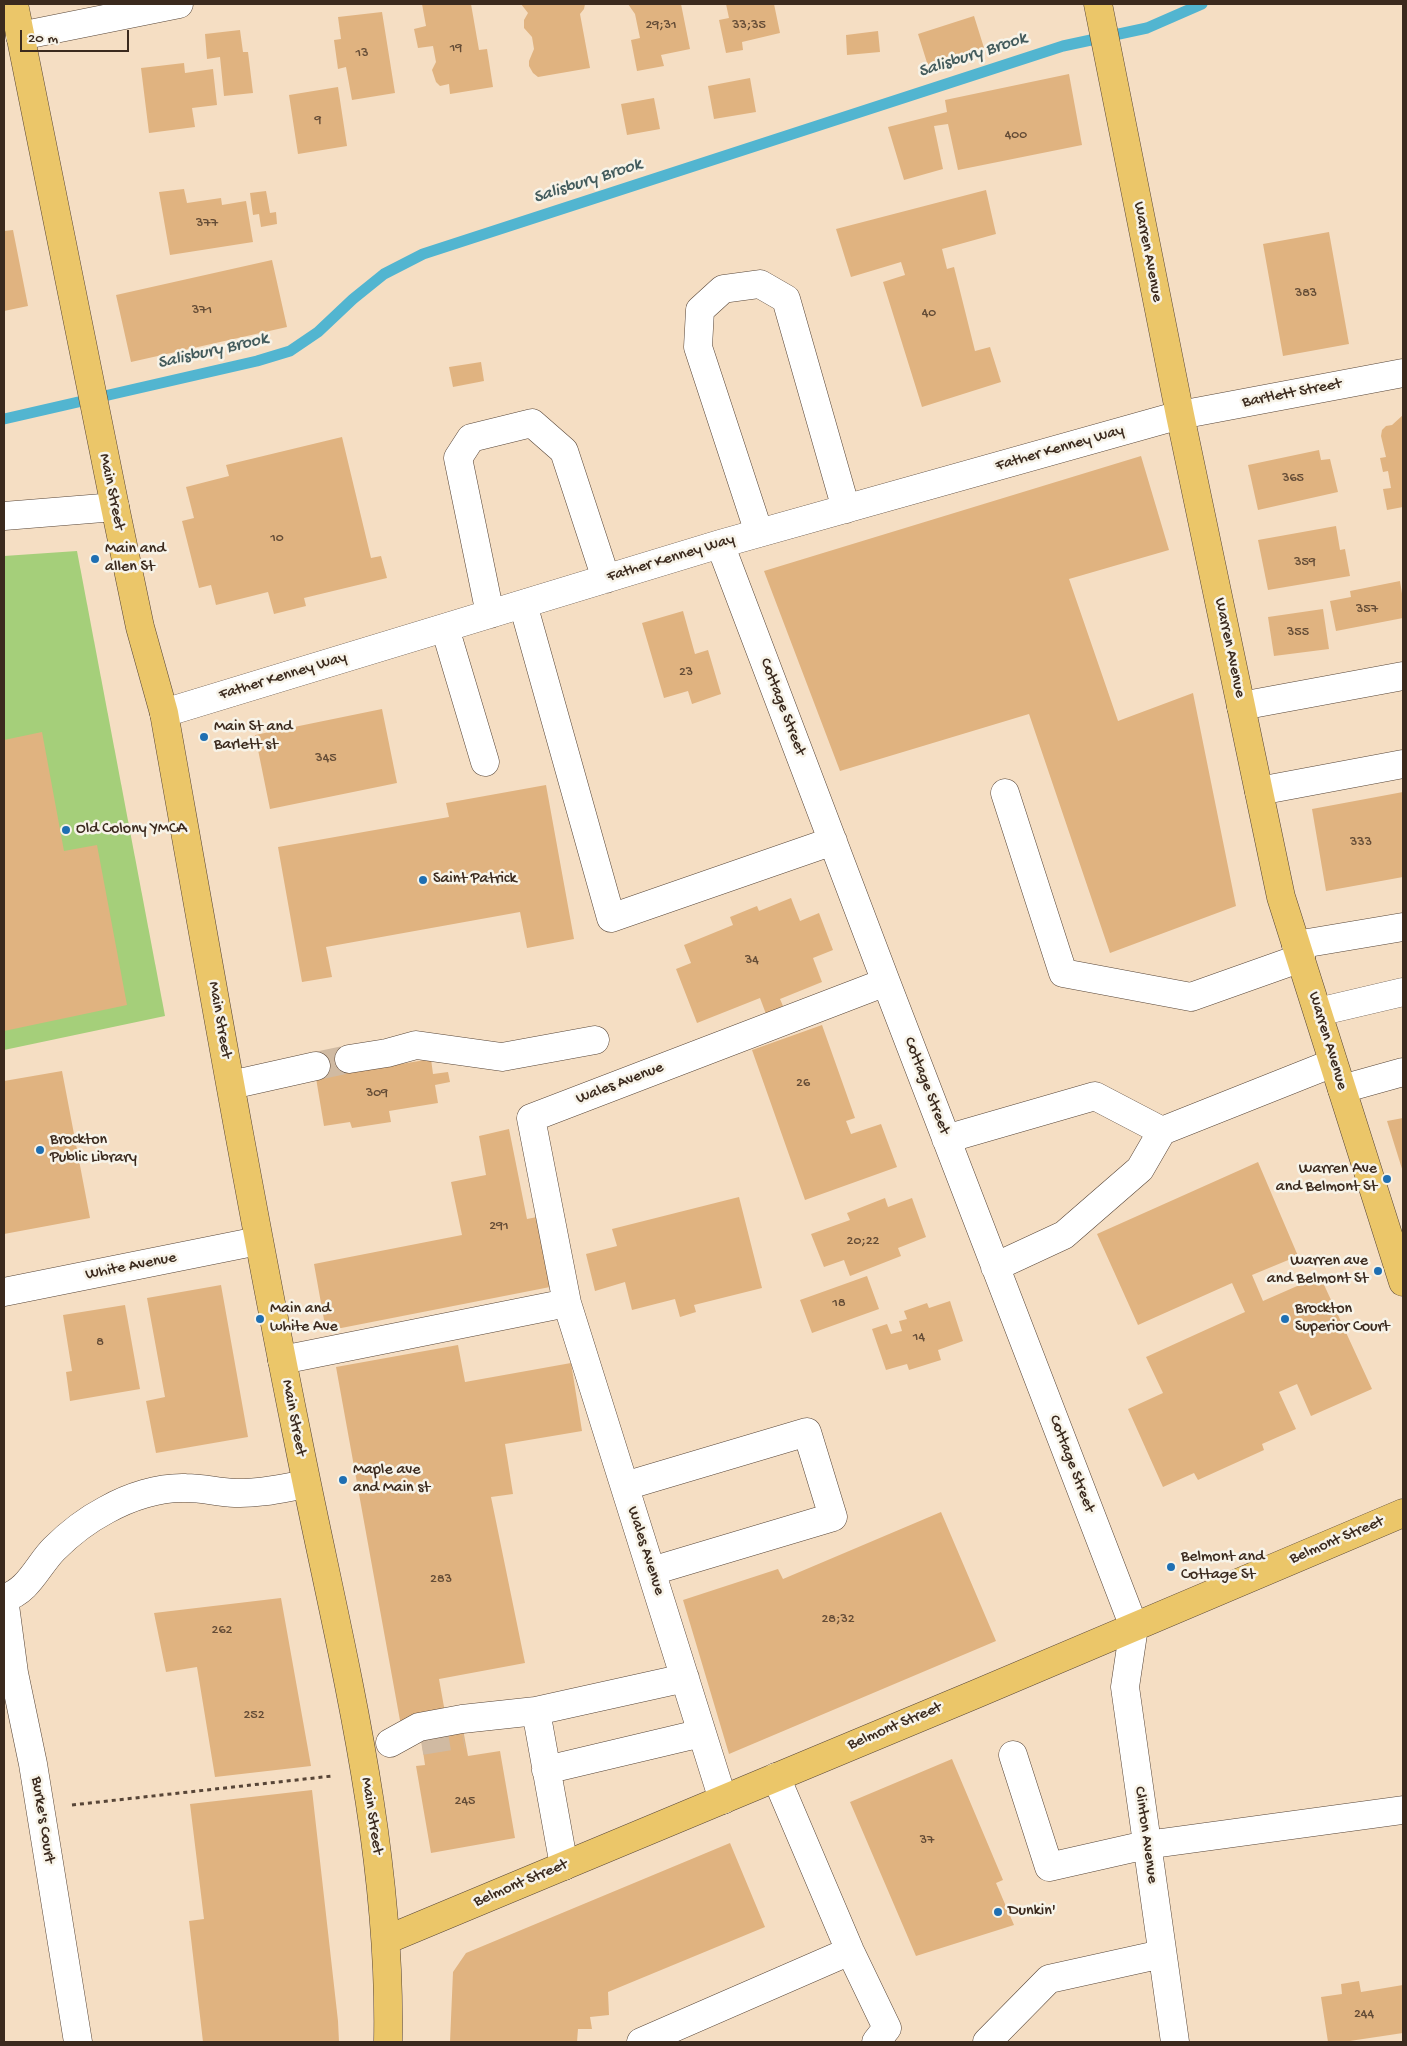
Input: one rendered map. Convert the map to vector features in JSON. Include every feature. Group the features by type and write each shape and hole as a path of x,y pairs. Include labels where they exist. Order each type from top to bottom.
{"main road":[{"name":"Main Street","path":"14,4 114,507 140,628 164,713 258,1241 362,1760 382,1891 389,2005 388,2042"},
{"name":"Warren Avenue","path":"1098,4 1180,415 1281,897 1342,1089 1399,1251 1403,1282"},
{"name":"Belmont Street","path":"386,1940 723,1800 1403,1512"}],"street":[{"path":"20,36 179,4"},
{"path":"759,533 698,347 700,310 722,289 760,284 786,299 846,509"},
{"name":"Bartlett Street","path":"1180,415 1403,373"},
{"name":"Father Kenney Way","path":"164,713 720,544 1180,415"},
{"path":"490,614 458,458 471,438 532,423 564,451 606,579"},
{"path":"4,516 114,507"},
{"name":"Cottage Street","path":"720,544 1134,1627"},
{"path":"523,604 611,918 833,841"},
{"path":"444,628 485,762"},
{"path":"1241,706 1403,676"},
{"path":"1259,791 1403,764"},
{"path":"1005,793 1063,974 1191,997 1299,952 1403,927"},
{"name":"Wales Avenue","path":"723,1800 567,1303 531,1118 886,982"},
{"path":"1318,1012 1403,992"},
{"path":"349,1059 388,1053 416,1045 502,1057 595,1040"},
{"path":"995,1267 1064,1235 1140,1168 1162,1131 1334,1063"},
{"path":"230,1085 316,1066"},
{"path":"1342,1089 1403,1072"},
{"path":"946,1139 1095,1096 1162,1131"},
{"name":"White Avenue","path":"4,1292 258,1241"},
{"path":"282,1360 567,1303"},
{"path":"625,1486 808,1432 833,1517 652,1571"},
{"path":"4,1598 13,1596 22,1589 54,1549 77,1528 106,1510 138,1495 184,1488 236,1493 263,1492 306,1484"},
{"name":"Burke's Court","path":"4,1598 14,1674 33,1764 78,2042"},
{"name":"Clinton Avenue","path":"1134,1627 1125,1687 1175,2042"},
{"path":"463,1734 536,1711 685,1678"},
{"path":"362,1760 390,1742 419,1727 462,1719 536,1711"},
{"path":"536,1711 564,1866"},
{"path":"546,1770 702,1733"},
{"path":"390,1742 421,1741"},
{"path":"1013,1755 1049,1867 1146,1845 1403,1810"},
{"path":"776,1777 850,1951 887,2028 876,2042"},
{"path":"641,2042 850,1951"},
{"path":"987,2042 1050,1979 1162,1954"}],"path":[{"path":"40,1808 362,1760"}],"green space":[{"name":"Old Colony YMCA","path":"77,551 165,1016 4,1050 4,556"}],"building":[{"path":"422,4 471,4 479,50 487,49 493,87 450,94 449,84 440,86 436,82 432,70 436,62 433,46 418,48 414,29 426,26"},
{"path":"521,4 585,4 580,14 590,68 538,77 533,73 529,66 534,49 532,37 524,28 524,20 528,13"},
{"path":"628,4 681,4 690,49 661,55 664,66 637,71 631,40 640,38 635,14"},
{"path":"726,4 774,4 780,33 742,42 743,50 726,53 719,20 729,18"},
{"path":"382,12 395,93 352,100 346,67 338,69 334,40 341,39 338,17"},
{"path":"974,16 985,51 929,69 918,34"},
{"path":"240,30 243,52 248,52 253,93 224,96 220,57 207,59 205,34"},
{"path":"878,31 880,52 847,55 846,35"},
{"path":"184,63 185,73 213,69 217,105 192,108 195,127 149,133 141,68"},
{"path":"1069,74 1082,145 958,170 948,124 934,126 943,169 904,180 888,127 947,112 945,100"},
{"path":"750,78 756,112 714,119 708,86"},
{"path":"338,87 347,146 298,154 289,95"},
{"path":"654,98 660,129 627,135 621,104"},
{"path":"184,189 187,203 221,198 222,205 246,201 253,242 170,255 159,192"},
{"path":"986,190 996,234 942,249 947,269 954,267 975,351 990,347 1001,382 922,407 883,282 905,275 901,262 851,277 836,229"},
{"path":"266,191 270,213 276,212 277,224 261,227 259,214 253,215 250,193"},
{"path":"13,230 28,306 4,311 4,231"},
{"path":"1329,232 1349,344 1283,356 1263,244"},
{"path":"272,260 287,327 131,362 116,295"},
{"path":"481,362 484,381 453,387 449,367"},
{"path":"1403,415 1403,507 1387,510 1383,489 1391,488 1388,471 1383,472 1380,458 1386,457 1381,436 1382,430 1386,426 1392,425"},
{"path":"342,437 371,558 381,556 387,578 304,598 306,606 274,614 268,592 216,605 211,585 199,588 182,521 194,518 186,487 229,476 226,465"},
{"path":"1319,450 1321,460 1330,459 1338,492 1258,510 1248,465"},
{"path":"1141,456 1169,550 1069,579 1118,721 1193,693 1236,906 1110,953 1029,714 840,771 764,571"},
{"path":"1336,526 1340,550 1345,549 1350,576 1268,590 1258,540"},
{"path":"1400,581 1403,618 1336,631 1330,601 1351,597 1350,591"},
{"path":"1323,609 1329,649 1274,656 1268,617"},
{"path":"683,611 695,654 708,650 721,694 692,704 688,691 664,698 642,623"},
{"path":"382,709 397,783 270,809 255,735"},
{"path":"42,732 64,851 97,845 127,1005 4,1031 4,740"},
{"name":"Saint Patrick","path":"546,785 574,939 527,948 520,912 326,947 332,977 302,982 278,847 449,817 446,803"},
{"path":"1403,792 1403,877 1326,891 1312,809"},
{"path":"791,898 800,921 819,913 833,950 813,958 822,982 780,999 783,1006 766,1014 760,998 697,1023 676,969 691,963 684,945 733,925 730,917 757,906 759,911"},
{"path":"822,1025 855,1118 846,1121 851,1134 881,1124 897,1167 805,1200 752,1050"},
{"path":"431,1059 433,1074 448,1072 450,1082 435,1085 438,1103 389,1111 391,1122 352,1128 350,1122 324,1126 315,1072 381,1061 383,1067"},
{"name":"Brockton Public Library","path":"62,1071 90,1218 4,1234 4,1081"},
{"path":"1403,1118 1403,1172 1387,1121"},
{"path":"509,1129 527,1219 537,1217 550,1287 326,1331 314,1264 462,1235 451,1182 486,1175 479,1136"},
{"name":"Brockton Superior Court","path":"1258,1162 1298,1256 1252,1275 1263,1301 1320,1276 1372,1389 1311,1416 1297,1384 1279,1392 1296,1429 1262,1444 1264,1450 1198,1480 1194,1473 1163,1487 1128,1409 1163,1393 1146,1357 1245,1312 1232,1283 1138,1325 1097,1234"},
{"path":"739,1197 762,1288 694,1305 696,1312 680,1317 675,1299 632,1310 625,1282 595,1291 586,1254 617,1246 612,1229"},
{"path":"885,1198 888,1207 912,1198 926,1237 898,1248 901,1256 850,1276 844,1260 824,1267 811,1234 850,1220 847,1213"},
{"path":"867,1276 879,1309 812,1333 800,1300"},
{"path":"221,1285 248,1437 156,1453 146,1401 165,1397 147,1298"},
{"path":"950,1301 963,1341 938,1350 941,1360 909,1370 907,1364 886,1370 872,1329 887,1324 891,1334 902,1331 899,1321 907,1319 904,1311 927,1303 929,1308"},
{"path":"125,1305 140,1389 70,1401 66,1372 72,1371 63,1315"},
{"path":"458,1345 465,1382 571,1363 582,1431 505,1444 513,1494 491,1497 525,1663 439,1679 446,1718 401,1726 336,1367"},
{"path":"941,1512 996,1641 729,1754 683,1600 778,1569 783,1579"},
{"path":"281,1598 311,1766 215,1777 197,1667 166,1672 154,1613"},
{"path":"462,1724 468,1756 500,1751 515,1838 431,1853 416,1766 425,1765 420,1731"},
{"path":"952,1759 1003,1880 996,1883 1014,1925 916,1956 850,1802"},
{"path":"312,1790 339,2042 203,2042 189,1921 204,1919 190,1804"},
{"path":"730,1843 765,1927 608,1992 609,2015 590,2017 592,2029 578,2029 577,2042 450,2042 453,1972 466,1953"},
{"path":"1359,1981 1361,1992 1403,1985 1403,2033 1343,2042 1328,2042 1321,1997 1342,1994 1341,1984"}],"waterway":[{"name":"Salisbury Brook","path":"4,419 257,361 290,351 318,332 353,299 384,274 423,254 1063,46 1147,28 1202,4"}],"tunnel":[{"path":"316,1066 349,1059"},
{"path":"421,1741 463,1734"}],"place":[{"name":"Main and allen St","path":"95,559"},
{"name":"Main St and Barlett st","path":"204,737"},
{"name":"Old Colony YMCA","path":"66,830"},
{"name":"Saint Patrick","path":"423,880"},
{"name":"Brockton Public Library","path":"40,1150"},
{"name":"Warren Ave and Belmont St","path":"1387,1179"},
{"name":"Warren ave and Belmont St","path":"1378,1271"},
{"name":"Main and white Ave","path":"260,1319"},
{"name":"Brockton Superior Court","path":"1285,1319"},
{"name":"Maple ave and Main st","path":"343,1480"},
{"name":"Belmont and Cottage St","path":"1171,1567"},
{"name":"Dunkin'","path":"998,1912"}]}
